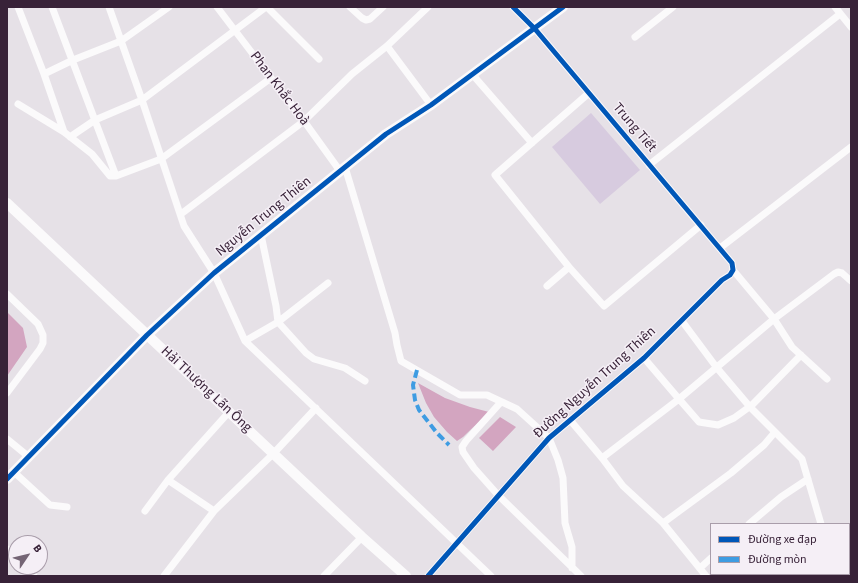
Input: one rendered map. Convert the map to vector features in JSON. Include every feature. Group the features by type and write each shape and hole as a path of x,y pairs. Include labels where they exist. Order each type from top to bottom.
{"street":[{"path":"18,7 44,74 64,132"},
{"path":"52,7 116,176"},
{"path":"109,7 184,226 214,273 245,341 491,576"},
{"path":"44,74 72,60 121,41 169,7"},
{"name":"Phan Khắc Hoà","path":"217,7 342,169 395,333 397,346 402,361 460,395 487,395 517,409 549,438"},
{"path":"70,137 95,120 142,100 266,7 319,59"},
{"path":"350,7 366,20 370,19 383,7"},
{"path":"181,214 304,121 352,74 386,46 428,7"},
{"name":"Trung Tiết","path":"513,7 535,28 720,248 732,263 733,268 774,319 792,347 827,379"},
{"name":"Nguyễn Trung Thiên","path":"11,476 147,335 214,273 386,134 431,105 563,7"},
{"path":"835,7 851,27"},
{"path":"635,36 669,8"},
{"path":"650,165 840,14"},
{"path":"386,46 431,105"},
{"path":"472,74 532,143"},
{"path":"18,104 64,132 92,154 110,176 116,176 161,159 271,78"},
{"path":"589,93 495,175 569,267 604,306 701,226"},
{"path":"720,248 851,147"},
{"name":"Hải Thượng Lãn Ông","path":"7,202 273,454 406,576"},
{"path":"261,235 278,322 310,356 317,360 345,368 366,381"},
{"path":"547,286 569,267"},
{"name":"Đường Nguyễn Trung Thiên","path":"428,576 549,438 644,358 722,280 730,275 733,268"},
{"path":"602,458 679,399 774,319 838,272 851,281"},
{"path":"245,341 278,322 328,283"},
{"path":"7,294 38,324 43,335 40,349 7,393"},
{"path":"682,321 717,368 750,407 802,459 821,523"},
{"path":"644,358 699,422 718,425 734,418 750,407 801,355"},
{"path":"502,402 466,441 462,449 465,457 498,495 581,576"},
{"path":"164,576 214,511 273,454 316,408"},
{"path":"145,511 168,480 229,412"},
{"path":"570,420 623,486 663,523 706,576"},
{"path":"663,523 731,473 764,445 775,432"},
{"path":"549,438 558,460 563,478 565,523 572,547 572,568"},
{"path":"7,439 29,457"},
{"path":"11,476 50,505 66,507"},
{"path":"750,523 780,497 808,479"},
{"path":"168,480 214,511"},
{"path":"324,576 362,537"},
{"path":"700,568 710,559"}],"shaded area":[{"path":"591,113 640,170 600,204 552,147"},
{"path":"7,312 23,328 27,347 7,376"},
{"path":"418,383 445,398 489,412 457,441 434,417 426,403"},
{"path":"500,417 516,427 493,451 479,438"}],"marked path":[{"path":"417,370 413,385 415,400 419,410 437,433 449,445"}],"cycle path":[{"path":"428,576 549,438 644,358 722,280 730,275 733,270 732,263 535,29 513,7"},
{"path":"7,479 147,335 214,273 386,134 431,105 563,7"}]}
